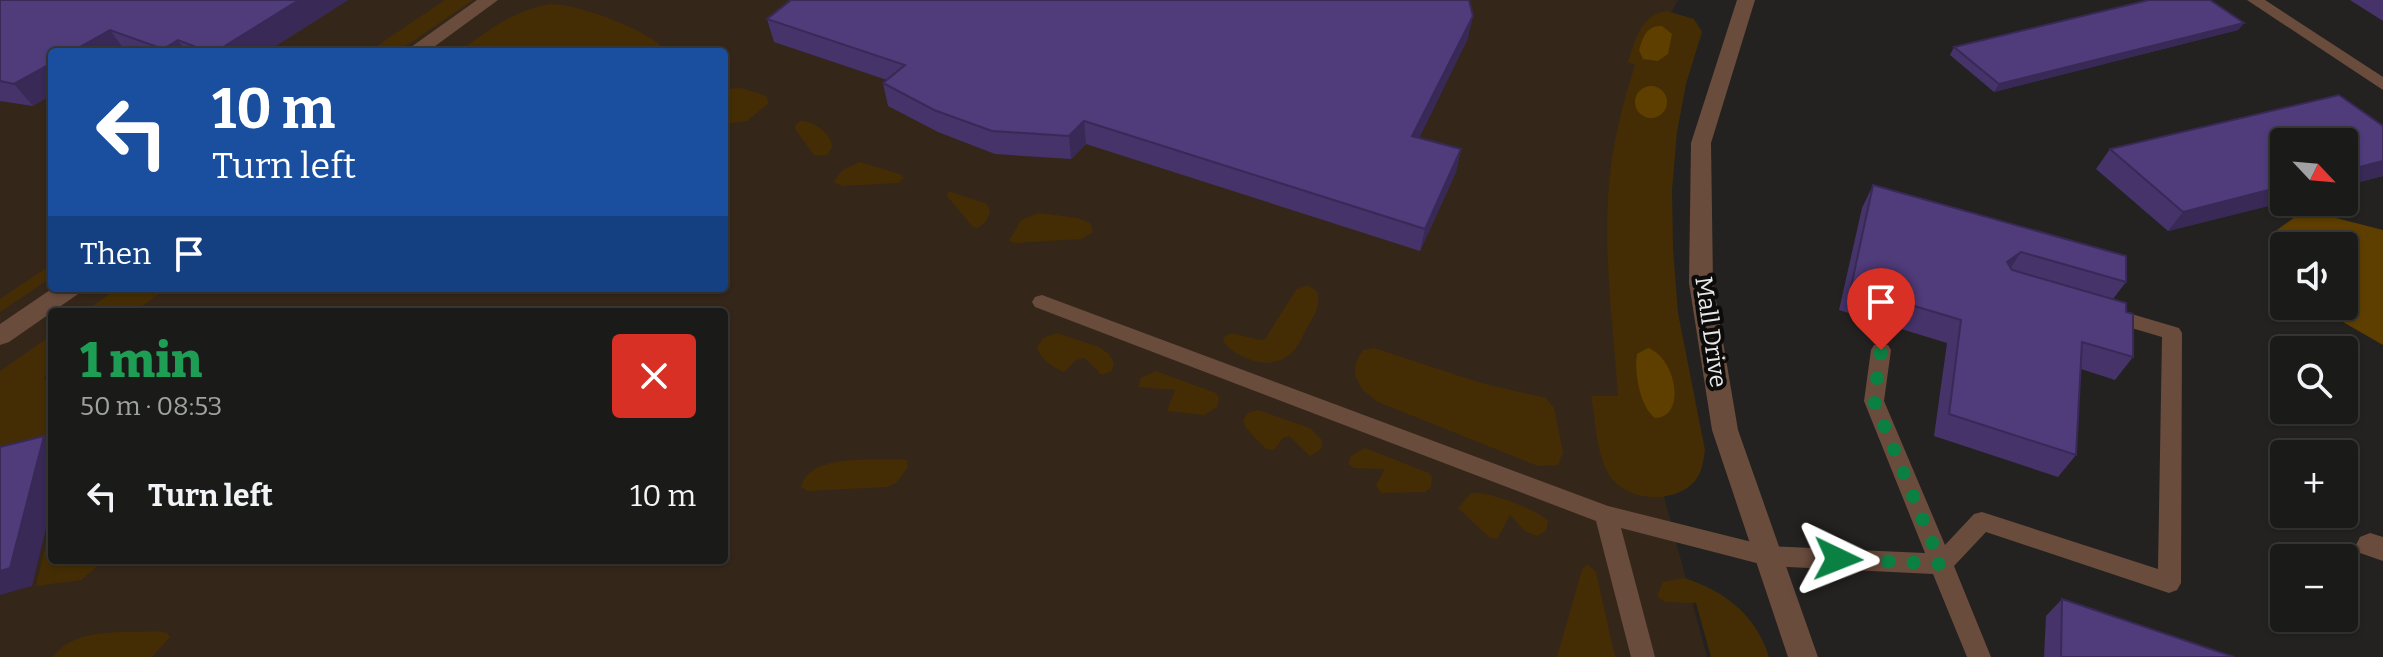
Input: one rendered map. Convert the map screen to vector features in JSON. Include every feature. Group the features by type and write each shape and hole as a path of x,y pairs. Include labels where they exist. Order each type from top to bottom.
{"street":[{"path":"420,48 489,0"},
{"name":"Mall Drive","path":"1746,0 1701,143 1701,283 1725,430 1803,657"},
{"path":"0,336 64,292"}],"lane":[{"path":"2255,0 2383,85"},
{"path":"1042,302 1606,515 1768,556 1941,564 1982,521 2169,583 2172,333 2081,307"},
{"path":"1881,350 1874,401 1979,657"},
{"path":"1606,515 1643,657"}],"shaded area":[{"path":"0,0 1678,0 1650,51 1634,385 1707,657 0,657"},
{"path":"445,0 473,0 403,48 374,48"},
{"path":"565,5 614,20 646,35 664,48 464,48 514,16 539,7"},
{"path":"1667,11 1694,19 1702,32 1686,84 1677,132 1672,190 1678,313 1705,450 1700,473 1692,484 1674,494 1652,497 1641,496 1621,487 1607,472 1600,451 1591,396 1618,396 1607,229 1612,160 1635,65 1628,62 1645,23 1658,13"},
{"path":"1662,26 1672,34 1668,54 1658,61 1643,59 1639,50 1644,37 1652,28"},
{"path":"1651,86 1662,91 1667,102 1662,113 1651,118 1640,113 1635,102 1640,91"},
{"path":"741,88 766,96 769,103 747,121 728,123 728,89"},
{"path":"800,121 810,123 825,133 832,147 827,155 815,156 795,129"},
{"path":"860,162 904,178 898,183 843,186 833,182 843,170"},
{"path":"948,191 987,204 990,212 986,221 978,228 973,227 947,196"},
{"path":"1039,213 1078,218 1090,223 1093,232 1082,239 1009,241 1021,220"},
{"path":"2295,217 2332,217 2383,230 2383,345 2339,320 2358,320 2358,232 2274,232"},
{"path":"48,267 48,280 0,312 0,299"},
{"path":"1307,285 1317,291 1318,305 1290,354 1278,361 1261,362 1236,353 1223,342 1225,336 1232,333 1265,339 1296,290"},
{"path":"112,292 162,292 140,308 90,308"},
{"path":"1057,333 1099,347 1109,354 1114,363 1112,371 1102,375 1085,358 1076,360 1064,372 1051,365 1037,348 1043,338"},
{"path":"48,338 48,374 43,378 48,381 48,457 0,469 0,371"},
{"path":"1374,348 1481,383 1546,398 1554,408 1563,452 1558,465 1538,466 1378,402 1363,390 1355,376 1356,362 1363,350"},
{"path":"1648,348 1665,363 1674,386 1671,408 1665,415 1655,418 1645,406 1636,370 1637,354"},
{"path":"1156,371 1216,393 1219,398 1217,407 1204,415 1167,411 1175,390 1138,387 1141,378"},
{"path":"1258,410 1310,428 1322,440 1321,449 1310,456 1289,436 1283,438 1274,450 1266,449 1246,428 1243,420 1248,413"},
{"path":"1365,448 1429,473 1432,477 1431,487 1425,492 1381,493 1376,485 1385,469 1354,468 1348,464 1351,456"},
{"path":"907,460 908,467 896,483 887,487 808,491 801,487 807,476 829,464"},
{"path":"1471,493 1499,498 1534,511 1548,521 1546,531 1537,536 1525,531 1510,515 1497,539 1489,537 1458,508"},
{"path":"48,534 48,564 100,564 81,580 36,586"},
{"path":"1587,564 1596,572 1615,657 1557,657 1582,570"},
{"path":"1684,578 1713,590 1737,607 1756,629 1769,657 1711,657 1696,603 1665,602 1657,596 1663,582"},
{"path":"158,631 170,637 152,657 53,657 62,647 87,636"}],"building":[{"path":"0,0 299,0 221,48 199,48 178,40 160,48 110,30 78,48 48,48 48,65 14,84 0,81"},
{"path":"791,0 1469,0 1473,16 1412,136 1461,149 1425,229 1084,121 1069,136 992,131 934,110 883,83 905,65 767,19"},
{"path":"2149,0 2210,0 2244,23 1999,84 1954,47"},
{"path":"2339,95 2383,126 2383,161 2358,167 2358,128 2270,128 2270,190 2183,212 2110,149"},
{"path":"1873,185 2126,256 2126,282 2021,252 2007,262 2012,270 2126,303 2126,312 2133,314 2133,357 2082,342 2076,455 1949,414 1961,320 1851,287"},
{"path":"44,436 10,568 0,571 0,447"},
{"path":"2062,599 2234,657 2061,657"}],"route":[{"path":"1838,559 1941,564 1874,401 1881,350"}]}
